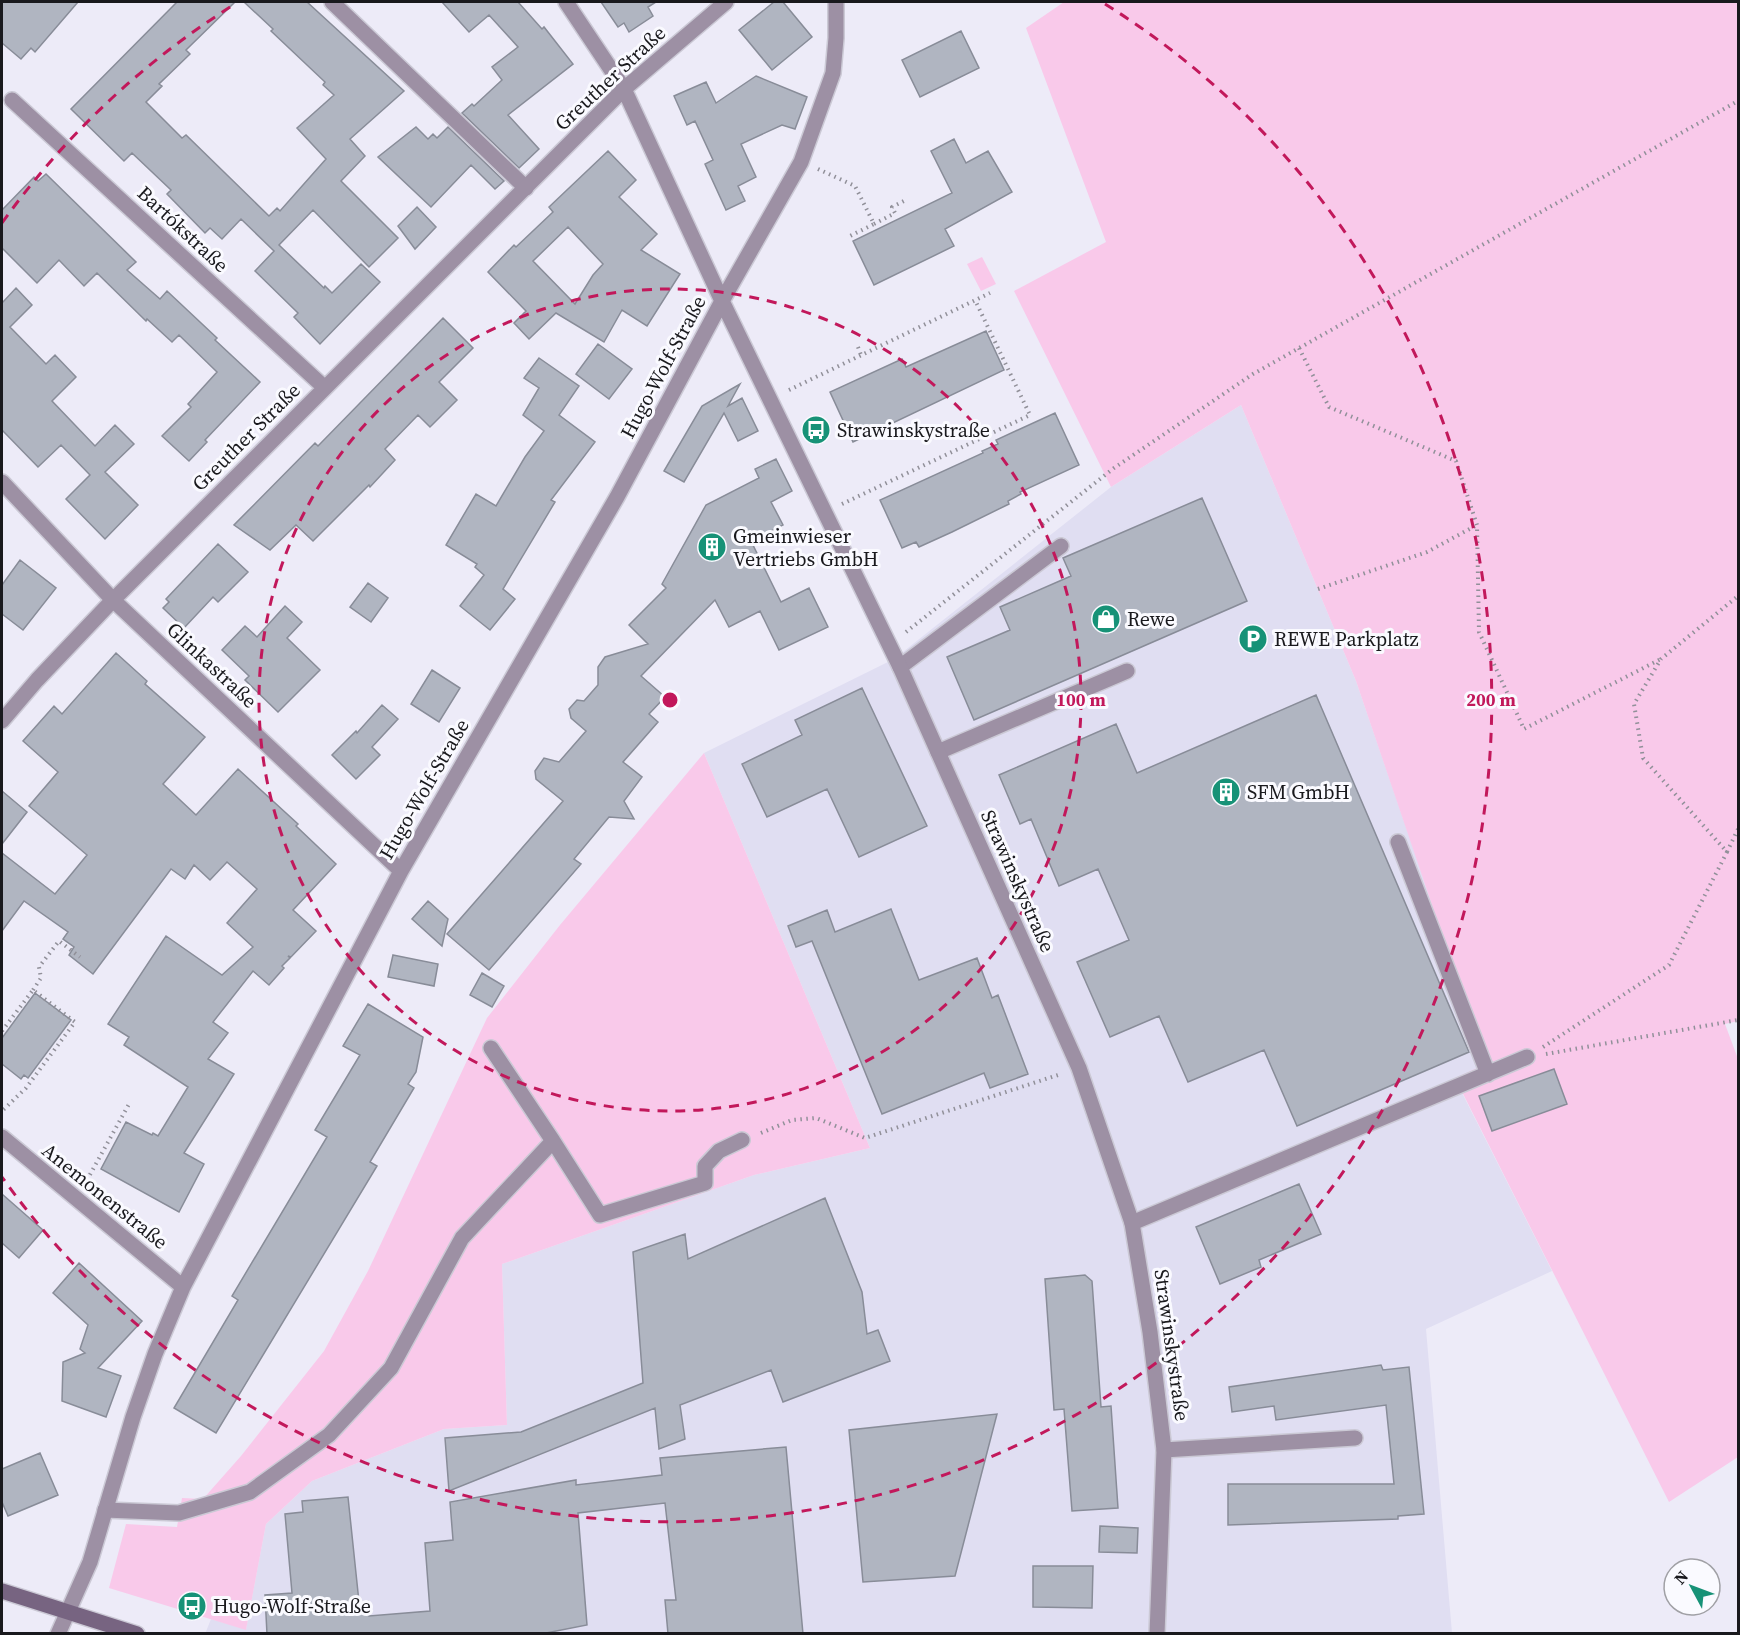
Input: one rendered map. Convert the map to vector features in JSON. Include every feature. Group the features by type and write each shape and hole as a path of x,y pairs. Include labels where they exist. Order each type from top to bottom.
{"main road":[{"path":"2,1591 137,1634"}],"street":[{"path":"332,2 526,188"},
{"name":"Strawinskystraße","path":"566,2 624,88 722,301 900,667 1079,1068 1132,1223 1151,1342 1164,1450 1157,1634"},
{"name":"Greuther Straße","path":"2,721 37,680 113,600 624,88 726,2"},
{"name":"Hugo-Wolf-Straße","path":"58,1634 90,1562 155,1354 183,1287 401,871 617,497 722,301 801,162 833,73 836,2"},
{"name":"Bartókstraße","path":"12,100 325,388"},
{"name":"Glinkastraße","path":"2,482 113,600 401,871"},
{"path":"900,667 1061,546"},
{"path":"938,752 1126,671"},
{"path":"1398,842 1488,1074"},
{"path":"491,1048 600,1215 705,1183 705,1166 719,1151 742,1140"},
{"path":"1132,1223 1527,1057"},
{"name":"Anemonenstraße","path":"2,1137 183,1287"},
{"path":"105,1510 179,1513 250,1492 329,1435 391,1368 462,1238 553,1141"},
{"path":"1164,1450 1355,1438"}],"path":[{"path":"889,645 1114,468 1253,374 1738,101"},
{"path":"801,162 855,186 874,224"},
{"path":"848,237 895,213 892,207 906,200"},
{"path":"770,399 990,293"},
{"path":"825,512 1030,415 975,300"},
{"path":"858,347 861,355"},
{"path":"1299,348 1329,407 1456,461 1477,525 1479,632 1524,729 1661,659 1738,597"},
{"path":"1318,589 1427,552 1477,525"},
{"path":"1661,659 1634,704 1643,758 1727,852"},
{"path":"1527,1057 1669,965 1738,829"},
{"path":"2,1031 41,978 39,967 59,941 80,957"},
{"path":"2,1110 26,1088 75,1022 33,990"},
{"path":"1527,1057 1738,1020"},
{"path":"742,1140 792,1120 816,1118 866,1138 1079,1068"},
{"path":"76,1198 129,1104"}],"shaded area":[{"path":"1064,2 1738,2 1738,1021 1725,1024 1738,1059 1738,1457 1669,1502 1455,1078 1486,1064 1356,681 1241,405 1111,487 1014,291 1106,242 1026,28"},
{"path":"982,257 996,284 981,291 967,264"},
{"path":"1241,405 1356,681 1487,1064 1455,1079 1552,1271 1426,1329 1452,1633 205,1634 211,1619 246,1629 266,1524 312,1481 444,1429 507,1425 502,1264 754,1175 870,1148 704,753 894,659 1111,487"},
{"path":"704,753 870,1148 754,1175 502,1264 507,1425 444,1429 312,1481 266,1524 246,1630 109,1588 126,1524 177,1527 182,1498 203,1499 241,1456 324,1351 368,1271 487,1018 560,925"}],"building":[{"path":"2,2 78,2 35,52 31,48 21,59 2,43"},
{"path":"177,2 235,2 186,50 190,54 159,84 162,86 146,102 182,138 186,135 269,216 277,208 280,211 326,159 297,128 334,95 323,85 325,82 244,2 307,2 404,91 350,139 365,156 341,181 398,238 369,267 313,210 279,245 332,293 361,264 380,282 320,344 294,317 298,313 255,271 274,251 241,219 222,239 210,228 205,233 167,194 171,190 132,153 124,161 71,109"},
{"path":"442,2 518,2 542,29 544,27 573,64 508,115 539,149 519,168 462,113 472,104 474,106 502,80 492,67 518,47 489,15 469,32"},
{"path":"601,2 656,2 648,7 653,16 629,32 624,23 618,27"},
{"path":"774,2 783,2 812,37 772,70 739,30"},
{"path":"961,31 979,68 920,97 902,60"},
{"path":"756,76 807,97 795,129 782,125 741,144 756,177 738,186 745,201 726,210 705,164 713,160 695,121 687,125 674,96 706,82 716,103"},
{"path":"416,127 428,139 433,134 437,138 448,127 504,181 495,189 471,165 431,207 378,157"},
{"path":"954,139 966,163 988,151 1012,192 945,229 954,246 874,285 853,241 952,193 931,151"},
{"path":"608,151 636,180 619,197 657,234 641,250 680,274 647,326 622,310 604,342 556,313 529,339 514,323 526,311 488,272 514,245 516,247 553,212 549,207","holes":["568,227 603,264 593,275 575,304 533,261"]},
{"path":"46,174 136,262 127,270 160,299 167,291 260,382 205,440 207,442 189,461 162,436 191,407 188,404 217,372 179,335 172,342 147,319 146,321 97,273 84,286 59,260 37,283 2,248 2,210 34,177 38,181"},
{"path":"417,207 436,227 415,249 398,226"},
{"path":"16,288 32,305 10,327 46,364 55,355 76,377 52,401 95,446 115,425 134,444 105,472 138,505 105,539 66,499 90,475 61,445 38,467 2,430 2,303"},
{"path":"443,318 473,348 439,382 457,400 430,427 418,415 385,449 395,460 370,487 369,485 313,541 296,525 270,550 234,525 315,443 318,446"},
{"path":"986,331 1004,370 853,442 830,392 902,359 906,367"},
{"path":"598,344 632,369 609,399 576,374"},
{"path":"539,358 579,386 559,415 595,442 551,500 555,502 503,589 515,599 490,630 460,606 484,575 475,567 477,564 446,545 476,494 496,506 525,457 544,431 523,415 539,388 524,378"},
{"path":"740,384 728,406 742,398 758,431 738,441 724,413 684,482 664,471 702,406"},
{"path":"1055,413 1079,465 1020,492 1021,494 1008,501 1009,504 952,532 919,547 916,542 902,548 880,500 983,453 982,451 998,444 996,440"},
{"path":"776,459 792,491 771,502 783,525 751,541 781,602 809,588 828,627 779,650 760,611 729,627 715,600 641,676 665,697 649,714 658,722 623,762 642,777 624,801 634,819 609,817 574,859 581,864 489,970 447,934 563,801 536,779 535,771 544,758 559,762 586,731 571,718 569,709 577,700 584,701 598,685 598,667 605,657 648,644 629,625 666,588 662,584 706,505 759,478 755,469"},
{"name":"Rewe","path":"1202,498 1247,601 974,720 947,657 1010,630 1000,607 1071,576 1063,558"},
{"path":"218,544 248,572 218,602 213,597 184,628 163,608 169,602 166,599"},
{"path":"20,560 56,588 23,630 2,614 2,585"},
{"path":"368,583 388,598 371,622 350,607"},
{"path":"285,606 302,622 287,638 320,670 278,712 245,680 249,676 222,650 245,626 257,637"},
{"path":"116,653 147,681 145,684 205,737 163,784 196,815 238,769 298,824 296,826 336,864 293,910 316,931 291,957 288,956 290,958 282,966 284,968 269,985 253,971 213,1022 228,1033 208,1059 234,1074 184,1153 204,1164 179,1212 101,1169 126,1122 158,1136 188,1087 124,1045 129,1037 108,1024 166,936 222,975 253,947 227,923 257,889 227,862 210,880 194,865 185,879 171,869 93,974 69,955 74,947 63,939 68,932 24,901 2,931 2,853 55,894 87,855 29,806 58,772 23,741 54,706 62,714"},
{"path":"432,670 460,688 439,722 411,704"},
{"path":"862,688 927,826 859,857 827,789 767,817 742,764 802,735 795,720"},
{"path":"1316,695 1469,1052 1297,1126 1264,1050 1188,1082 1159,1016 1110,1037 1077,962 1129,940 1098,869 1059,886 1031,819 1020,824 999,775 1116,724 1137,773"},
{"path":"382,705 398,719 372,747 380,755 356,779 332,755 356,731 357,733"},
{"path":"2,791 27,812 2,844"},
{"path":"428,901 448,919 442,946 412,919"},
{"path":"891,909 919,980 977,958 992,998 998,995 1028,1074 990,1088 984,1073 882,1114 812,941 796,947 788,926 827,910 835,932"},
{"path":"393,955 438,964 434,986 388,977"},
{"path":"482,973 504,986 492,1007 470,995"},
{"path":"35,993 71,1020 28,1078 24,1075 21,1079 2,1064 2,1038"},
{"path":"368,1004 423,1037 416,1072 408,1084 414,1088 370,1162 377,1166 216,1433 174,1408 238,1300 232,1296 327,1137 315,1130 360,1055 343,1046"},
{"path":"1554,1069 1567,1104 1492,1131 1479,1096"},
{"path":"1299,1184 1321,1234 1259,1260 1261,1267 1220,1284 1196,1227"},
{"path":"2,1194 43,1230 19,1258 2,1243"},
{"path":"825,1198 862,1292 867,1334 878,1330 890,1361 783,1402 771,1370 680,1405 685,1439 659,1449 655,1408 449,1491 445,1438 521,1432 643,1383 633,1252 685,1234 688,1259"},
{"path":"79,1263 142,1321 98,1368 121,1376 106,1417 62,1401 63,1362 85,1353 80,1349 88,1325 53,1293"},
{"path":"1085,1275 1092,1281 1101,1407 1111,1406 1118,1508 1072,1511 1064,1409 1054,1410 1045,1279"},
{"path":"1381,1365 1383,1370 1409,1367 1424,1514 1398,1516 1398,1519 1228,1525 1228,1484 1394,1484 1386,1405 1276,1420 1274,1406 1232,1412 1229,1387"},
{"path":"997,1414 955,1576 863,1582 849,1430"},
{"path":"786,1447 803,1634 668,1634 665,1600 676,1600 665,1503 578,1513 587,1625 541,1634 267,1634 265,1595 292,1593 285,1514 303,1512 302,1501 348,1497 359,1602 368,1601 369,1616 430,1611 425,1543 453,1540 450,1502 576,1480 576,1485 662,1475 660,1458"},
{"path":"40,1453 58,1495 8,1516 2,1502 2,1469"},
{"path":"1100,1526 1138,1528 1137,1553 1099,1552"},
{"path":"1033,1566 1093,1566 1092,1608 1033,1607"}],"place":[{"name":"Strawinskystraße","path":"816,430"},
{"name":"Gmeinwieser Vertriebs GmbH","path":"712,547"},
{"name":"Rewe","path":"1106,619"},
{"name":"REWE Parkplatz","path":"1253,639"},
{"name":"SFM GmbH","path":"1226,792"},
{"name":"Hugo-Wolf-Straße","path":"192,1606"}]}
